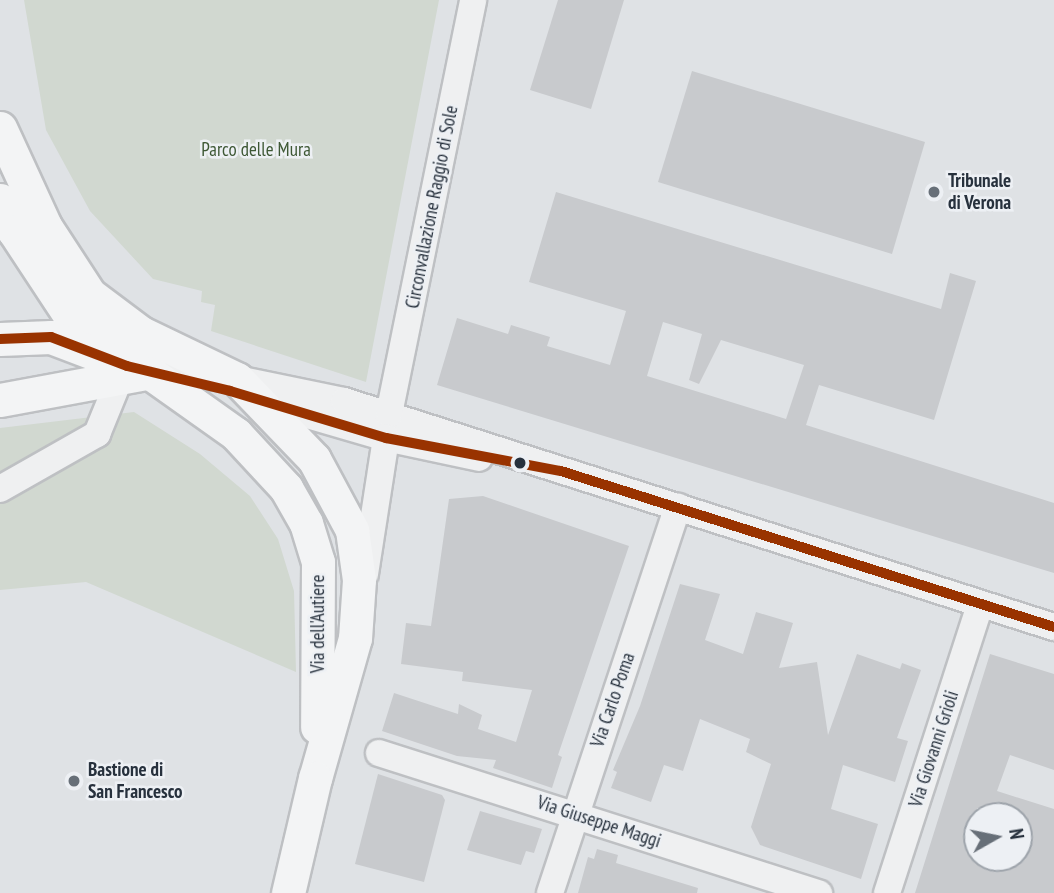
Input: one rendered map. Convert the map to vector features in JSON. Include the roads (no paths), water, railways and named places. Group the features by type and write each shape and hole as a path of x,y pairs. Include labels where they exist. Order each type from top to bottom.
{"main road":[{"path":"0,128 46,226 117,336 152,371"},
{"path":"0,200 14,231 62,307 152,371 251,430 302,474 340,548 355,638"},
{"name":"Via dell'Autiere","path":"93,297 141,332 248,390 314,459 352,530 359,580 355,638 315,778 288,893"},
{"path":"0,339 51,337 152,371"},
{"path":"0,400 152,371"},
{"name":"Via dell'Autiere","path":"152,371 236,434 286,488 306,523 318,562 315,778"},
{"path":"76,387 164,398 213,417"}],"street":[{"name":"Circonvallazione Raggio di Sole","path":"387,426 473,0"},
{"name":"Via dell'Autiere","path":"152,371 248,390 387,426 416,422 561,471"},
{"path":"0,489 97,434 114,390"},
{"name":"Via dell'Autiere","path":"355,638 387,426"},
{"path":"387,426 561,471 980,606 1054,627"},
{"name":"Via Carlo Poma","path":"550,893 678,507"},
{"name":"Via Giovanni Grioli","path":"887,893 980,606"},
{"name":"Via Giuseppe Maggi","path":"379,753 819,893"}],"place":[{"name":"Tribunale di Verona","path":"934,192"},
{"name":"Bastione di San Francesco","path":"74,781"}],"park label":[{"name":"Parco delle Mura","path":"256,150"}]}
